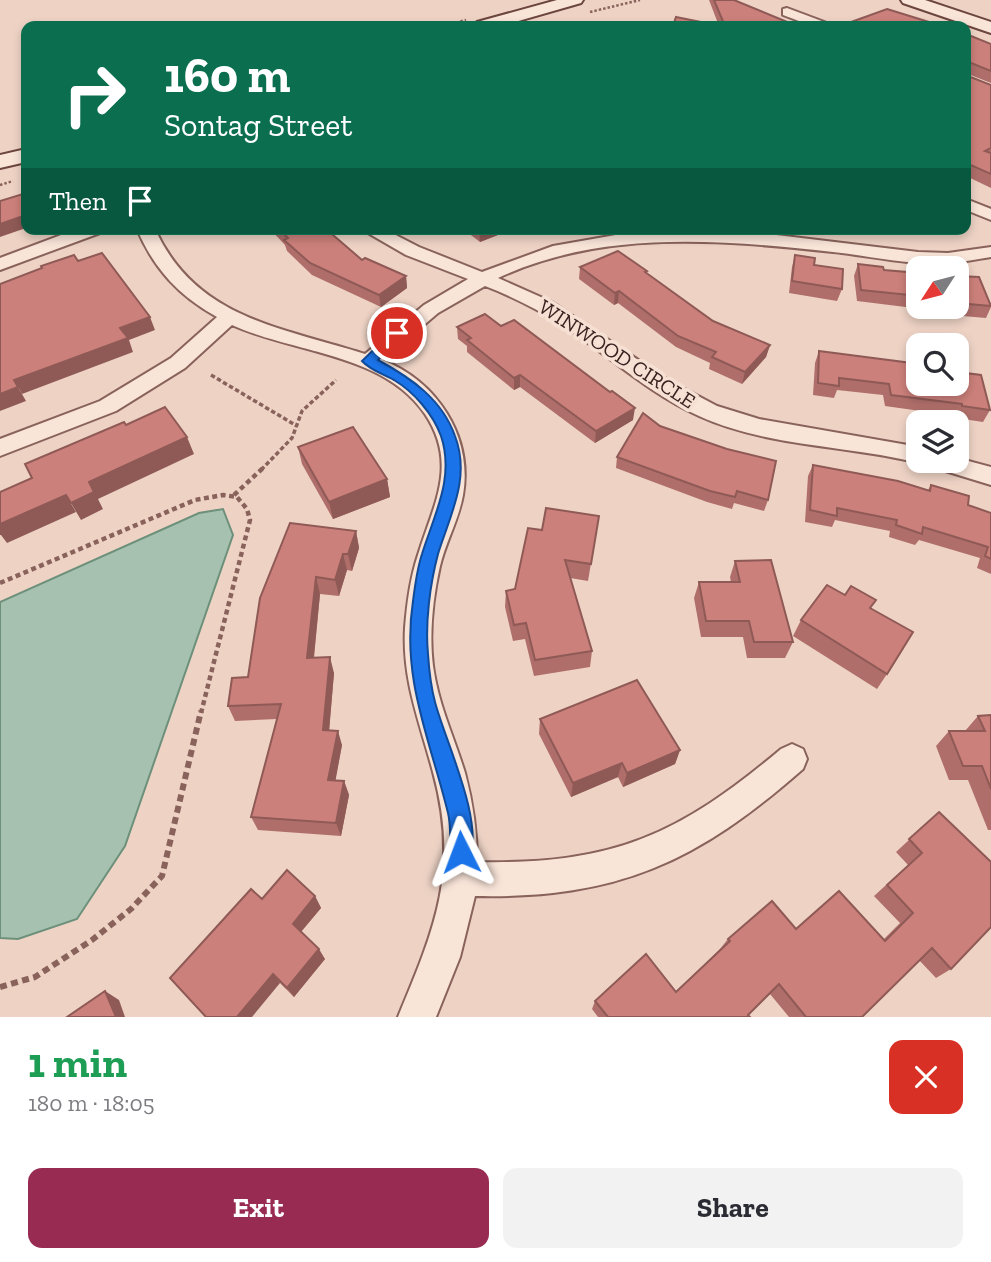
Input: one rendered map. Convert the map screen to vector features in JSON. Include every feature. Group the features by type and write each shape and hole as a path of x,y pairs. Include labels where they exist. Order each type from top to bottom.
{"main road":[{"path":"909,0 970,21"},
{"path":"508,21 579,7"},
{"path":"971,21 991,28"},
{"path":"0,162 21,156"}],"street":[{"path":"787,12 810,21"},
{"path":"971,206 991,215"},
{"path":"0,264 78,235"},
{"path":"148,235 163,264 202,300 230,316 288,339 369,361 401,378 423,397 438,415 448,436 453,459 453,488 427,568 421,603 418,653 425,701 444,756 462,826 461,879 450,934 436,980 417,1017"},
{"name":"WINWOOD CIRCLE","path":"381,235 547,307 672,393 698,407 735,421 906,451"},
{"path":"369,361 424,312 482,277 516,262 589,243 649,235"},
{"path":"721,235 918,257 948,258 991,252"},
{"path":"0,448 117,400 178,363 230,316"},
{"path":"969,469 991,476"},
{"path":"461,879 521,881 571,876 626,864 683,840 732,809 792,759"}],"path":[{"path":"579,7 640,0"},
{"path":"211,375 297,426"},
{"path":"0,583 195,500 233,495 276,457 292,438 302,411 336,380"},
{"path":"0,987 35,977 92,940 131,909 162,876 183,782 250,520 248,507 233,495"}],"shaded area":[{"path":"223,509 233,535 125,846 77,919 18,939 0,938 0,602 199,513"}],"building":[{"path":"714,0 734,0 785,21 723,21"},
{"path":"887,9 926,21 854,21"},
{"path":"676,17 696,21 675,21"},
{"path":"971,36 991,44 991,71 971,63"},
{"path":"971,77 991,85 991,148 985,151 991,153 991,174 971,165"},
{"path":"21,195 21,217 0,224 0,201"},
{"path":"285,235 333,235 362,260 365,258 406,276 379,295 310,263 284,240 288,238"},
{"path":"618,251 713,321 770,345 745,372 712,357 716,352 678,336 619,291 615,293 580,267"},
{"path":"102,253 150,317 120,328 128,338 14,380 18,387 0,394 0,284 74,255 78,261"},
{"path":"795,255 815,258 814,265 843,269 842,289 792,281"},
{"path":"858,264 906,272 906,295 861,290"},
{"path":"970,277 979,277 991,306 970,304"},
{"path":"485,314 501,326 514,320 635,408 596,431 520,375 514,378 467,340 471,338 457,327"},
{"path":"819,351 906,362 906,396 969,396 969,374 981,375 990,410 891,395 889,384 839,378 839,386 818,383"},
{"path":"165,407 187,437 89,482 94,492 71,503 66,495 0,524 0,492 32,478 25,464"},
{"path":"643,413 660,426 727,449 776,461 768,500 737,491 735,497 710,491 617,457"},
{"path":"353,427 387,479 329,502 298,447"},
{"path":"813,465 898,481 930,491 931,485 969,496 968,505 991,513 991,559 985,556 988,547 923,527 922,534 896,525 897,520 837,508 837,516 810,510"},
{"path":"546,508 599,516 591,564 565,560 592,651 535,660 526,623 514,625 506,591 515,589 528,528 542,530"},
{"path":"290,523 356,531 348,554 343,554 335,580 316,577 307,658 330,657 323,730 338,731 328,780 344,781 336,823 251,817 281,704 228,706 232,678 248,677 260,598"},
{"path":"771,560 793,642 754,642 749,621 706,621 699,582 740,582 735,561"},
{"path":"827,585 845,595 851,586 876,600 870,608 913,632 887,674 801,620"},
{"path":"637,680 680,750 627,773 622,763 573,783 540,719"},
{"path":"991,715 991,789 982,766 963,766 949,731 985,731 978,716"},
{"path":"939,812 991,862 991,927 951,969 932,948 862,1017 806,1017 779,984 748,1015 750,1017 608,1017 595,1001 646,954 676,992 730,941 728,939 772,901 796,929 839,891 885,941 913,913 887,885 922,853 909,839"},
{"path":"287,870 315,896 293,924 319,949 287,988 273,974 237,1017 206,1017 170,978 251,889 262,899"},
{"path":"105,991 116,1017 67,1017"}],"route":[{"path":"397,333 369,361 401,378 423,397 438,415 448,436 453,459 453,488 429,556 421,603 418,653 425,701 438,735 462,826 461,852"}]}
